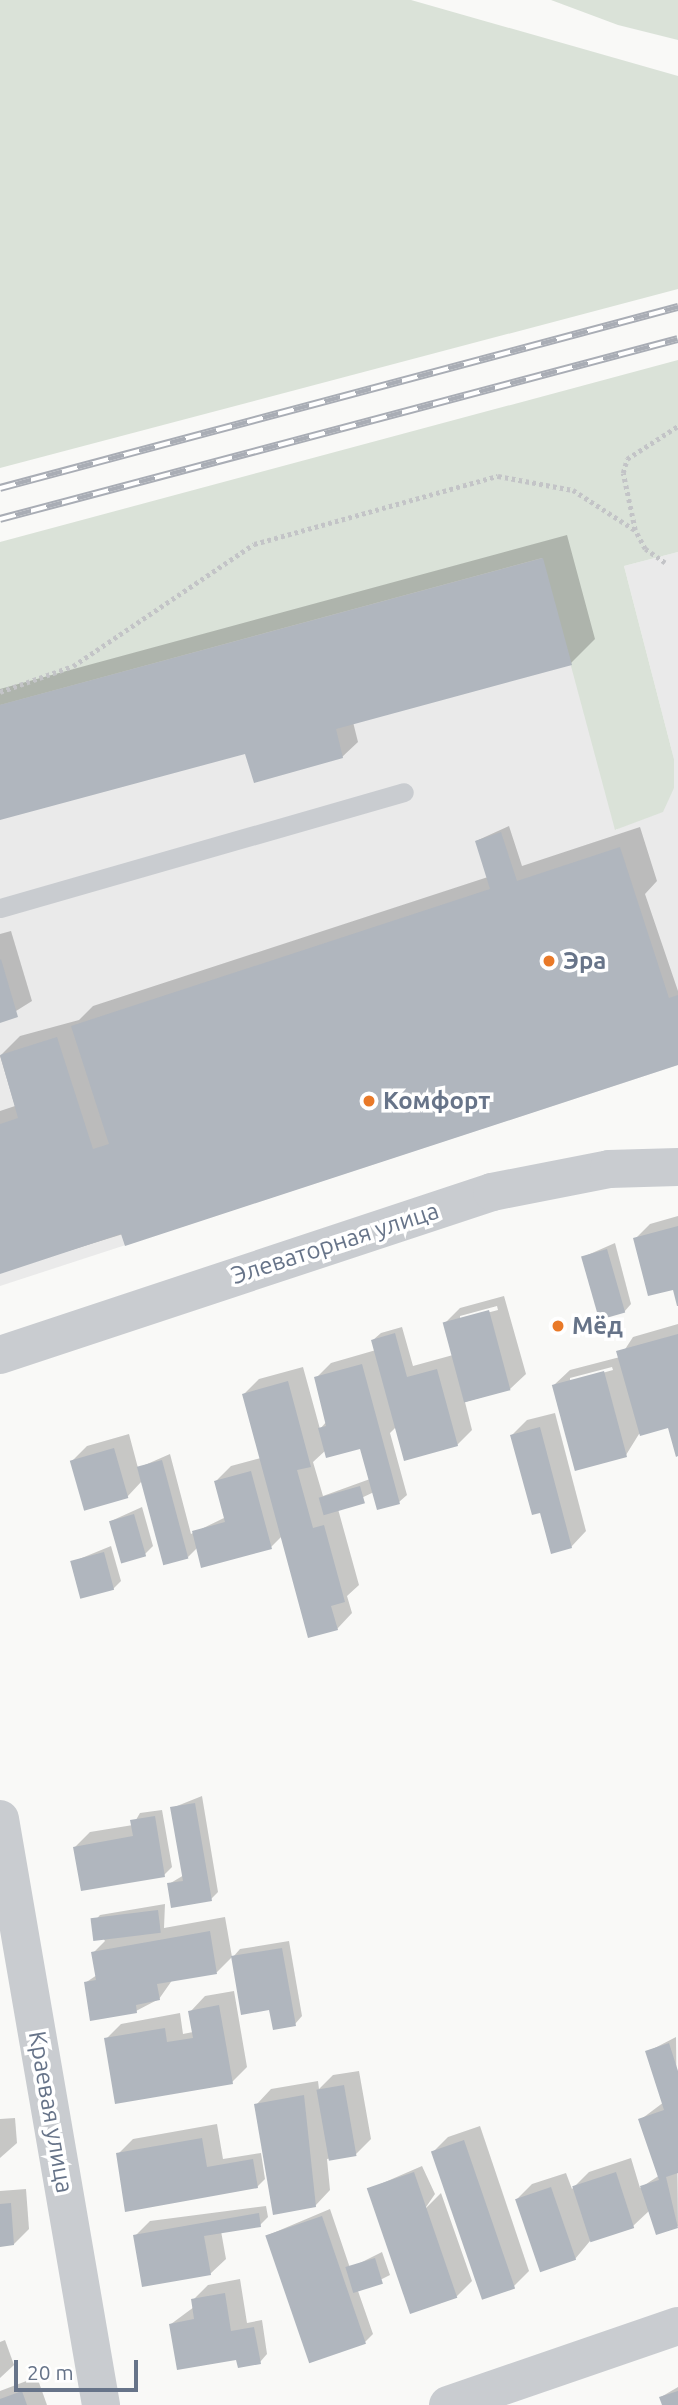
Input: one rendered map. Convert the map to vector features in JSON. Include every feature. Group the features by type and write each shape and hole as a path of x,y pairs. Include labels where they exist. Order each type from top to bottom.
{"street":[{"name":"Элеваторная улица","path":"0,1354 492,1192 609,1170 678,1167"},
{"name":"Краевая улица","path":"0,1819 101,2405"},
{"path":"448,2405 678,2326"}],"lane":[{"path":"0,908 404,792"}],"path":[{"path":"665,563 645,549 635,530 623,473 627,459 678,426"},
{"path":"0,692 73,666 254,544 498,476 573,490 635,530"}],"shaded area":[{"path":"0,0 411,0 678,76 678,289 0,468"},
{"path":"551,0 678,0 678,40 618,25"},
{"path":"678,360 678,552 624,566 674,759 674,788 663,812 615,830 542,558 0,705 0,542"},
{"path":"678,552 678,1065 0,1286 0,705 543,558 616,830 674,788 674,759 624,566"}],"building":[{"path":"543,558 572,665 336,729 343,758 254,783 245,754 0,820 0,705"},
{"path":"501,832 517,881 620,847 669,998 678,995 678,1065 125,1246 121,1234 0,1274 0,1124 18,1118 0,1055 57,1037 93,1149 109,1144 71,1026 490,889 475,841"},
{"path":"0,960 18,1017 0,1023"},
{"path":"678,1226 677,1306 673,1290 648,1296 633,1238"},
{"path":"607,1249 625,1312 599,1320 581,1256"},
{"path":"489,1310 510,1390 464,1403 443,1322"},
{"path":"395,1333 407,1377 437,1369 458,1446 404,1461 371,1340"},
{"path":"678,1334 676,1457 668,1428 640,1436 616,1351"},
{"path":"362,1364 400,1504 377,1510 360,1449 326,1458 318,1428 326,1426 314,1377"},
{"path":"604,1371 627,1457 575,1471 552,1385"},
{"path":"288,1381 311,1467 297,1470 313,1528 324,1525 345,1602 331,1606 338,1630 308,1638 242,1394"},
{"path":"540,1427 572,1548 551,1554 540,1513 532,1515 510,1435"},
{"path":"114,1448 128,1498 84,1511 70,1461"},
{"path":"162,1460 188,1559 163,1565 137,1467"},
{"path":"251,1471 272,1549 201,1568 192,1531 225,1522 214,1481"},
{"path":"360,1486 365,1503 324,1515 319,1498"},
{"path":"134,1514 146,1556 121,1563 109,1521"},
{"path":"104,1552 114,1590 80,1599 70,1561"},
{"path":"195,1803 212,1901 171,1908 167,1883 183,1881 170,1807"},
{"path":"155,1816 165,1877 81,1891 73,1847 133,1836 130,1820"},
{"path":"158,1910 161,1933 93,1941 91,1918"},
{"path":"210,1931 217,1974 157,1984 160,2000 136,2005 137,2013 90,2021 84,1982 96,1980 91,1952"},
{"path":"282,1948 296,2026 273,2030 269,2010 241,2015 231,1956"},
{"path":"219,2005 233,2084 115,2104 104,2038 165,2028 167,2042 193,2038 188,2011"},
{"path":"669,2043 678,2071 678,2173 666,2177 678,2228 656,2235 640,2186 659,2180 638,2119 664,2110 645,2051"},
{"path":"344,2085 357,2156 329,2161 316,2090"},
{"path":"304,2095 316,2207 273,2215 254,2104"},
{"path":"202,2138 207,2167 253,2159 258,2188 125,2212 116,2153"},
{"path":"464,2140 515,2288 482,2300 431,2151"},
{"path":"414,2172 457,2298 410,2314 367,2188"},
{"path":"616,2172 634,2228 590,2242 572,2186"},
{"path":"551,2187 576,2260 540,2272 515,2199"},
{"path":"11,2203 14,2245 0,2247 0,2204"},
{"path":"259,2213 261,2227 204,2236 211,2275 142,2287 133,2235"},
{"path":"322,2216 366,2344 309,2363 265,2236"},
{"path":"375,2258 383,2284 353,2293 345,2267"},
{"path":"225,2293 231,2331 254,2327 261,2364 238,2368 236,2360 177,2370 169,2324 194,2319 191,2299"},
{"path":"22,2391 27,2405 0,2405 0,2399"},
{"path":"678,2391 678,2405 662,2405 659,2397"}],"railway":[{"path":"0,488 678,307"},
{"path":"0,519 678,339"}],"place":[{"name":"Эра","path":"549,961"},
{"name":"Комфорт","path":"369,1101"},
{"name":"Мёд","path":"558,1326"}]}
